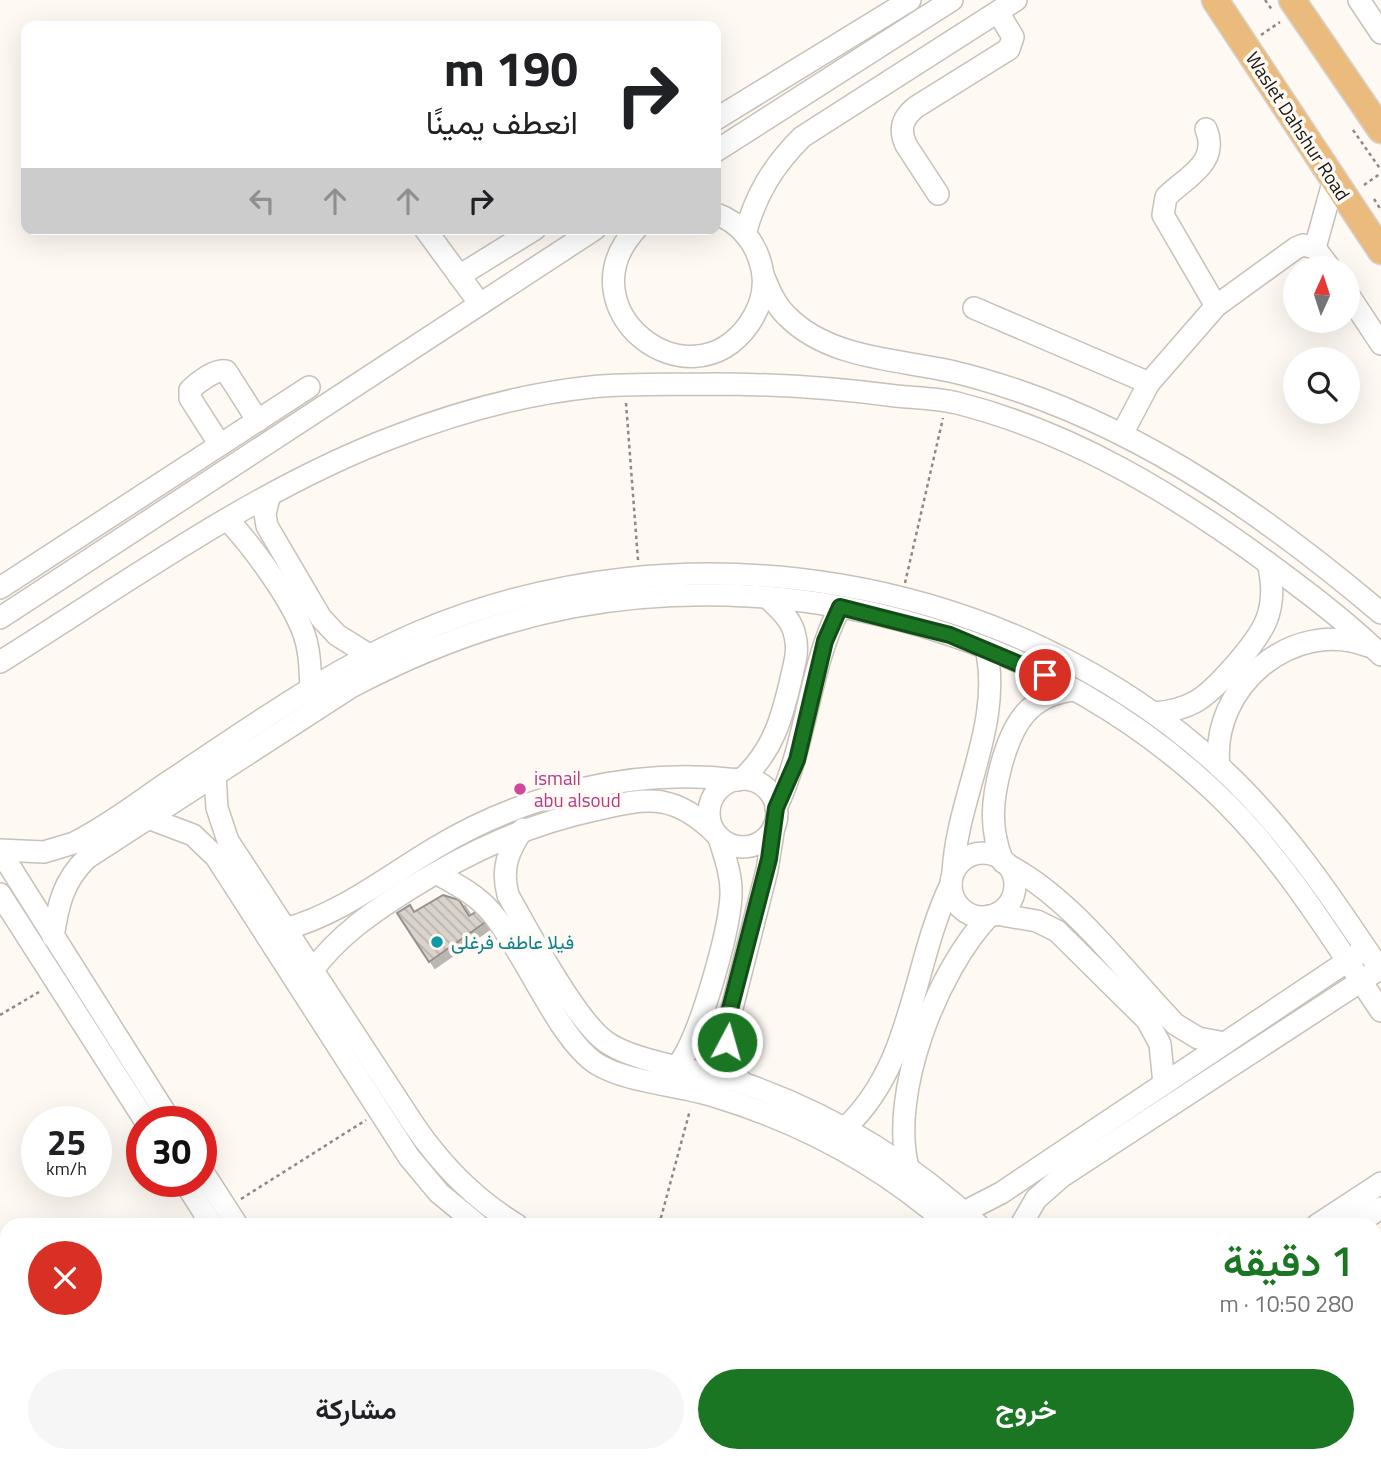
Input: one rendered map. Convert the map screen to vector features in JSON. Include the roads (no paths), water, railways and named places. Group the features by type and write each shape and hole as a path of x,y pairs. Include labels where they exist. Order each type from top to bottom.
{"main road":[{"name":"Waslet Dahshur Road","path":"1215,0 1381,251"},
{"path":"1286,11 1381,130"}],"street":[{"path":"721,116 910,0"},
{"path":"721,148 952,0"},
{"path":"1359,0 1381,33"},
{"path":"745,234 761,188 773,168 802,137 1007,6 1013,37 1010,49 916,107 904,120 902,137 938,194"},
{"path":"1206,129 1211,149 1207,159 1166,197 1162,206 1167,223 1216,306"},
{"path":"1315,248 1334,179"},
{"path":"721,216 745,234 785,315 823,341 864,355 952,371 996,384 1122,434 1242,504 1322,562 1381,613"},
{"path":"429,235 480,304"},
{"path":"459,276 526,235"},
{"path":"0,618 586,235"},
{"path":"632,235 619,254 614,271 617,306 631,329 651,347 668,354 707,354 727,346 743,333 759,306 763,275"},
{"path":"1122,434 1149,383 1216,306 1296,248 1303,245 1315,248 1321,256"},
{"path":"974,309 1149,383"},
{"path":"1360,312 1381,344"},
{"path":"688,356 688,385"},
{"path":"220,445 190,398 190,390 195,385 219,370 226,371 258,421"},
{"path":"0,662 229,520 335,462 447,419 497,404 564,390 688,385 802,386 947,402 1032,428 1126,470 1188,506 1268,563 1378,652"},
{"path":"0,589 309,387"},
{"path":"268,497 265,514 267,526 321,618 337,635 369,655"},
{"path":"229,520 248,543 300,624 308,648 311,688"},
{"path":"1154,713 1183,708 1203,697 1259,635 1266,622 1272,593 1268,563"},
{"path":"0,850 44,852 88,836 311,688 369,655 473,611 572,586 639,576 694,573 772,576 901,599 978,621 1051,652 1154,713 1219,766 1268,815 1302,855 1380,970 1061,1177 1036,1199 1025,1218"},
{"path":"53,937 62,892 77,868 148,818 351,687 421,653 495,626 571,607 689,595 767,597 840,607 914,624 986,648 1074,690 1152,741 1223,801 1286,869 1381,1011"},
{"path":"678,1065 697,1033 729,911 731,881 718,836 709,816 713,796 720,789 740,780 766,753 777,732 796,657 795,634 791,623 767,597"},
{"path":"312,971 350,928 436,873 472,851 558,817 649,801 664,803 693,814 728,844 750,846 768,835 797,760 825,641 840,607"},
{"path":"1219,766 1218,732 1223,716 1248,680 1273,656 1292,646 1323,639 1355,641 1378,652"},
{"path":"986,648 992,679 990,710 960,820 952,878 959,906 974,916 992,915 1037,921 1057,931 1147,1020 1163,1057 1164,1084"},
{"path":"908,1168 903,1117 910,1077 947,972 966,943 992,915 1007,905 1014,889 1011,871 994,835 992,808 1009,737 1014,724 1034,703 1059,692 1074,690"},
{"path":"215,775 217,808 228,841 312,971 430,1149 468,1191 507,1218"},
{"path":"285,929 328,912 458,834 523,807 608,783 650,776 694,775 740,780 765,788 775,817 767,870 727,1028 729,1057 741,1083"},
{"path":"148,818 193,835 216,857 423,1175 470,1218"},
{"path":"523,829 506,859 505,883 508,895 587,1025 620,1050 741,1083 845,1128 908,1168 960,1218"},
{"path":"0,850 161,1106"},
{"path":"845,1128 867,1105 893,1063 931,933 952,878 958,865 973,855 991,855 1033,879 1057,898 1175,1024 1198,1038 1225,1043"},
{"path":"436,873 475,896 494,915 576,1044 594,1062 617,1074 696,1091 770,1115 840,1149 906,1191 957,1218"},
{"path":"0,894 136,1106"},
{"path":"967,1218 1366,948"},
{"path":"1328,1218 1381,1183"},
{"path":"217,1193 232,1216"},
{"path":"194,1197 208,1218"},
{"path":"1365,1218 1381,1208"}],"place":[{"name":"ismail abu alsoud","path":"520,789"},
{"name":"فيلا عاطف فرغلى","path":"437,942"}]}
